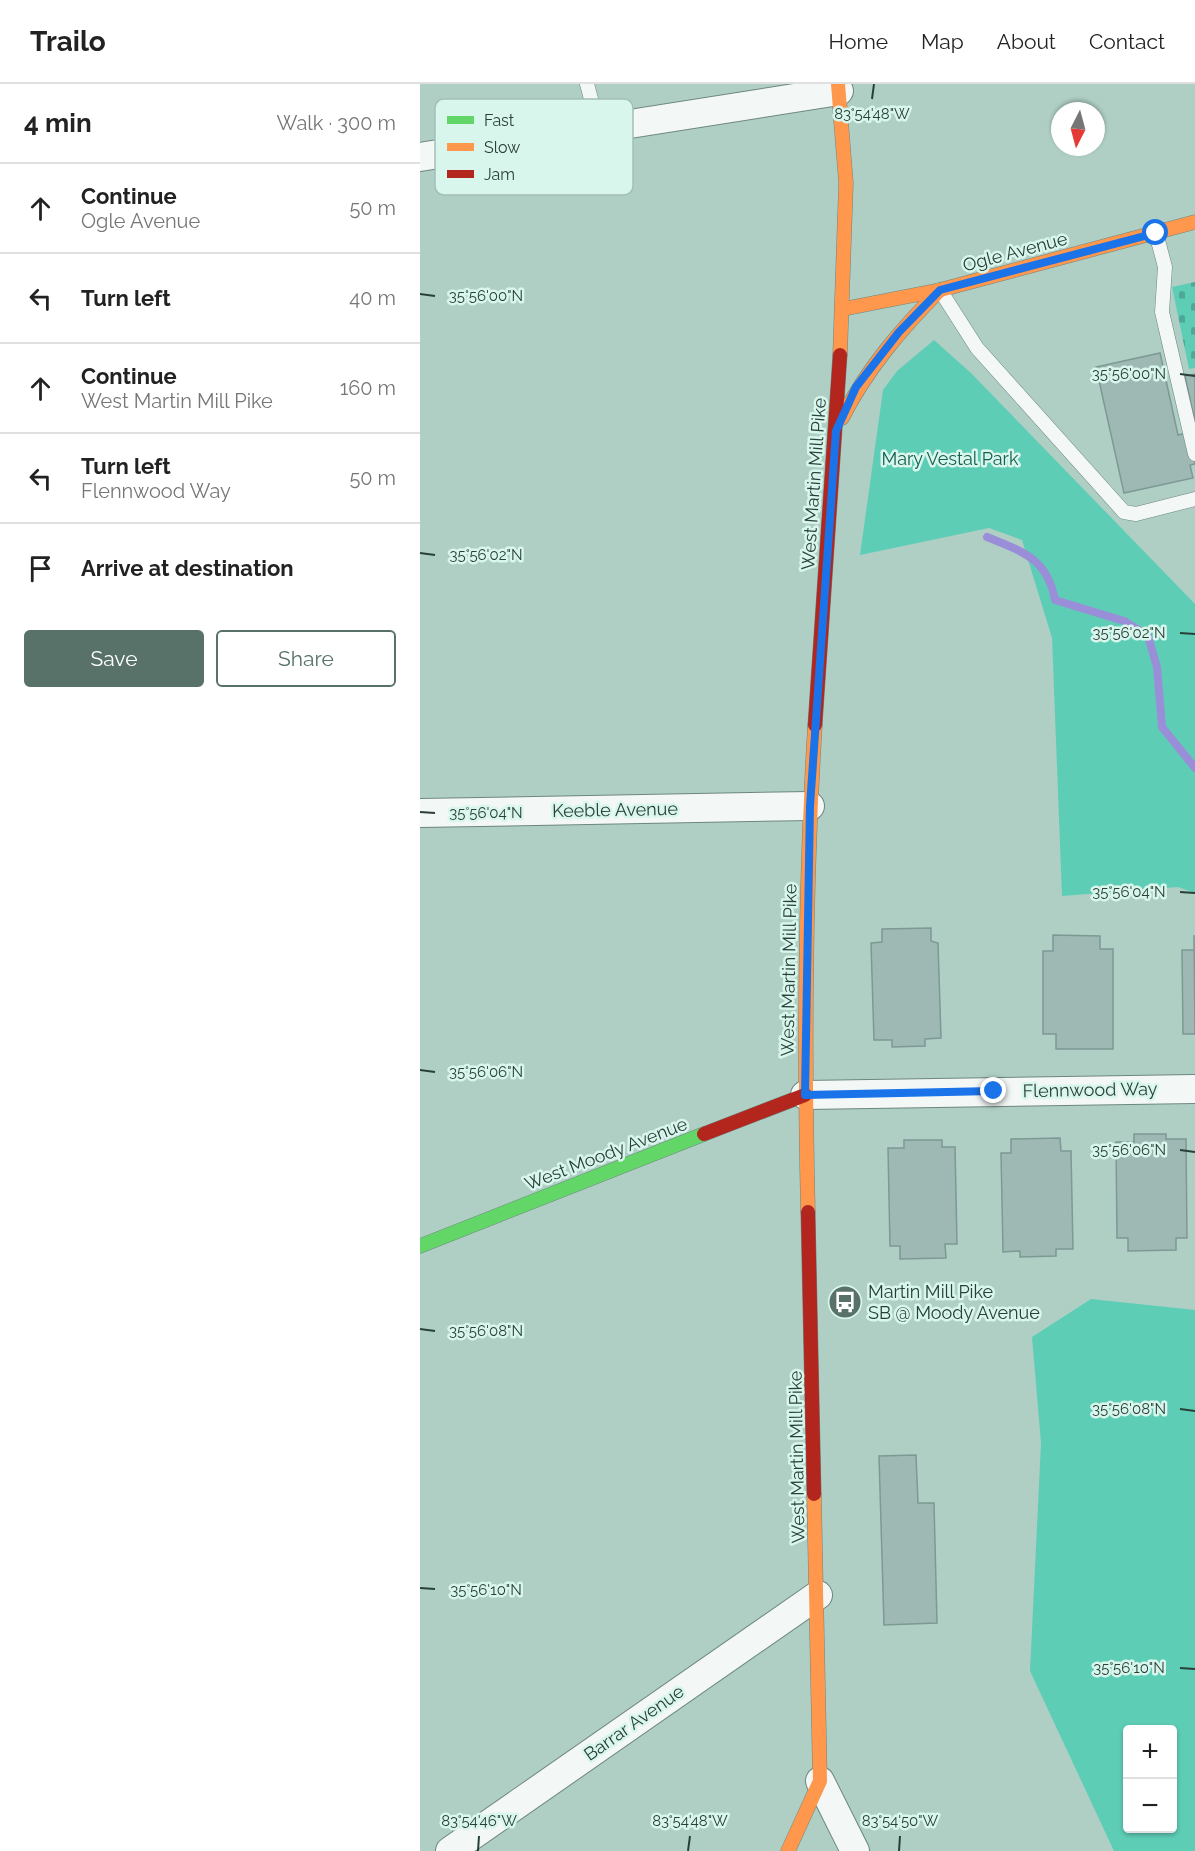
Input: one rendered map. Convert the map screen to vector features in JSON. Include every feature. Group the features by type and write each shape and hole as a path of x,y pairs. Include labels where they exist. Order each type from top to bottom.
{"main road":[{"name":"West Martin Mill Pike","path":"788,1851 820,1781 818,1595 805,1095 810,806 843,309 846,183 839,88"},
{"name":"Ogle Avenue","path":"843,309 940,290 1195,222"},
{"path":"836,431 856,387 899,332 940,290"},
{"name":"West Moody Avenue","path":"420,1246 805,1095"}],"street":[{"path":"633,123 839,88"},
{"path":"420,157 435,155"},
{"name":"Keeble Avenue","path":"420,813 810,806"},
{"name":"Flennwood Way","path":"805,1095 1195,1089"},
{"name":"Barrar Avenue","path":"450,1851 818,1595"},
{"path":"820,1781 855,1851"}],"lane":[{"path":"587,84 591,99"},
{"path":"1156,233 1165,267 1162,312 1195,454"},
{"path":"940,290 977,348 1124,512 1136,514 1195,499"}],"green space":[{"path":"1195,282 1195,368 1189,369 1172,287"},
{"name":"Mary Vestal Park","path":"934,340 971,373 1195,604 1195,893 1178,887 1062,896 1052,638 1022,540 989,528 860,555 883,390 897,371"},
{"path":"1091,1299 1195,1310 1195,1851 1114,1851 1030,1671 1041,1443 1032,1337"}],"building":[{"path":"1160,353 1178,435 1195,431 1195,464 1190,465 1193,478 1124,493 1096,367"},
{"path":"1195,374 1195,422 1185,376"},
{"path":"931,928 931,941 938,943 941,1038 925,1039 925,1046 892,1047 892,1040 874,1040 871,943 882,942 882,929"},
{"path":"1053,935 1100,936 1100,949 1113,949 1113,1049 1056,1049 1056,1034 1043,1034 1043,951 1053,951"},
{"path":"1194,935 1195,1034 1183,1034 1182,950 1194,950"},
{"path":"1134,1134 1166,1134 1166,1139 1186,1139 1187,1238 1176,1238 1176,1250 1128,1251 1128,1238 1117,1238 1116,1142 1134,1142"},
{"path":"1060,1138 1061,1151 1071,1151 1073,1249 1056,1249 1056,1256 1020,1257 1020,1251 1003,1252 1001,1153 1011,1153 1011,1139"},
{"path":"904,1140 942,1140 942,1147 955,1147 957,1244 945,1244 946,1258 900,1259 900,1246 890,1246 888,1148 904,1148"},
{"path":"916,1455 918,1503 934,1503 937,1623 884,1625 879,1456"}],"waterway":[{"path":"987,537 1032,558 1046,575 1055,600 1124,621 1148,636 1157,667 1162,727 1195,768"}],"traffic: fast":[{"path":"420,1246 704,1134"}],"traffic: slow":[{"path":"838,84 846,183 840,355"},
{"path":"843,309 940,290 1195,222"},
{"path":"842,418 862,383 886,350 940,290"},
{"path":"808,1212 806,968 815,725"},
{"path":"788,1851 820,1781 814,1494"}],"traffic: jam":[{"path":"815,725 840,355"},
{"path":"704,1134 805,1095"},
{"path":"808,1212 814,1494"}],"place":[{"name":"Martin Mill Pike SB @ Moody Avenue","path":"845,1302"}],"route":[{"path":"994,1091 805,1095 810,806 836,431 856,387 899,332 940,290 1156,233"}]}
